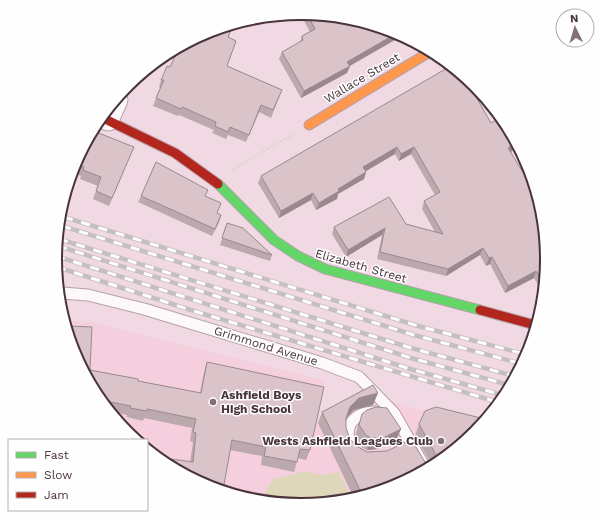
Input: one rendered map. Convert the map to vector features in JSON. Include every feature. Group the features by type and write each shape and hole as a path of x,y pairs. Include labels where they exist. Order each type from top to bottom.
{"main road":[{"name":"Wallace Street","path":"309,124 425,55"},
{"name":"Elizabeth Street","path":"107,119 184,158 215,180 275,242 307,263 532,324"}],"lane":[{"name":"Grimmond Avenue","path":"64,293 88,295 144,309 359,377 394,413 406,442 423,466"},
{"path":"357,453 350,444 347,433 349,424 358,416 369,412 394,413"}],"path":[{"path":"215,180 309,124"}],"shaded area":[{"name":"Ashfield Boys High School","path":"70,321 91,322 325,381 316,422 369,394 473,426 435,459 393,481 363,491 333,497 302,499 270,497 240,491 210,481 168,459 148,443 148,439 143,439 132,429 102,393 80,351"},
{"path":"306,471 323,475 339,472 349,494 333,497 302,499 263,496 273,479"}],"building":[{"path":"311,21 333,22 363,28 390,37 347,62 350,66 304,91 282,52 303,40 302,36 315,29"},
{"path":"230,31 228,37 236,41 227,66 282,90 273,110 261,105 249,135 230,127 228,132 215,126 216,122 182,107 181,109 156,98 164,80 161,80 167,66 170,67 175,56 210,38"},
{"path":"446,69 477,96 491,123 496,120 501,126 512,146 508,148 526,178 533,198 539,228 541,260 540,278 536,271 508,286 492,257 489,258 483,248 448,269 380,252 385,228 348,250 334,227 389,197 406,224 443,234 424,201 440,192 414,147 401,154 397,147 363,167 366,172 338,189 339,191 319,203 313,193 281,211 261,176"},
{"path":"98,133 134,147 112,198 96,191 101,177 83,170 84,167 81,166"},
{"path":"156,162 208,190 205,196 221,203 217,213 221,215 215,229 141,196"},
{"path":"227,223 243,228 272,255 222,238"},
{"path":"72,326 92,327 90,370 201,393 207,362 324,387 310,450 300,449 297,462 264,456 266,447 232,440 224,486 210,481 167,458 193,462 196,433 193,432 196,419 147,409 147,411 130,408 131,406 109,402 102,393 80,351"},
{"path":"373,385 378,393 359,398 350,407 346,418 346,428 350,439 358,447 367,452 387,451 408,441 412,446 413,442 425,462 430,462 393,481 361,491 322,412"},
{"path":"376,407 387,408 401,429 383,438 371,438 366,435 359,425 362,414 367,410"},
{"path":"436,407 481,418 459,440 435,459 435,453 419,424 425,411"}],"railway":[{"path":"66,218 418,326 522,353"},
{"path":"64,227 414,335 517,363"},
{"path":"63,240 411,348 511,375"},
{"path":"63,248 411,358 506,384"},
{"path":"62,258 407,368 500,394"},
{"path":"63,269 197,312 495,401"}],"traffic: fast":[{"path":"218,184 274,240 298,256 325,269 480,310"}],"traffic: slow":[{"path":"309,125 425,55"}],"traffic: jam":[{"path":"107,120 175,153 218,184"},
{"path":"480,310 532,324"}],"place":[{"name":"Ashfield Boys High School","path":"213,402"},
{"name":"Wests Ashfield Leagues Club","path":"441,441"}]}
